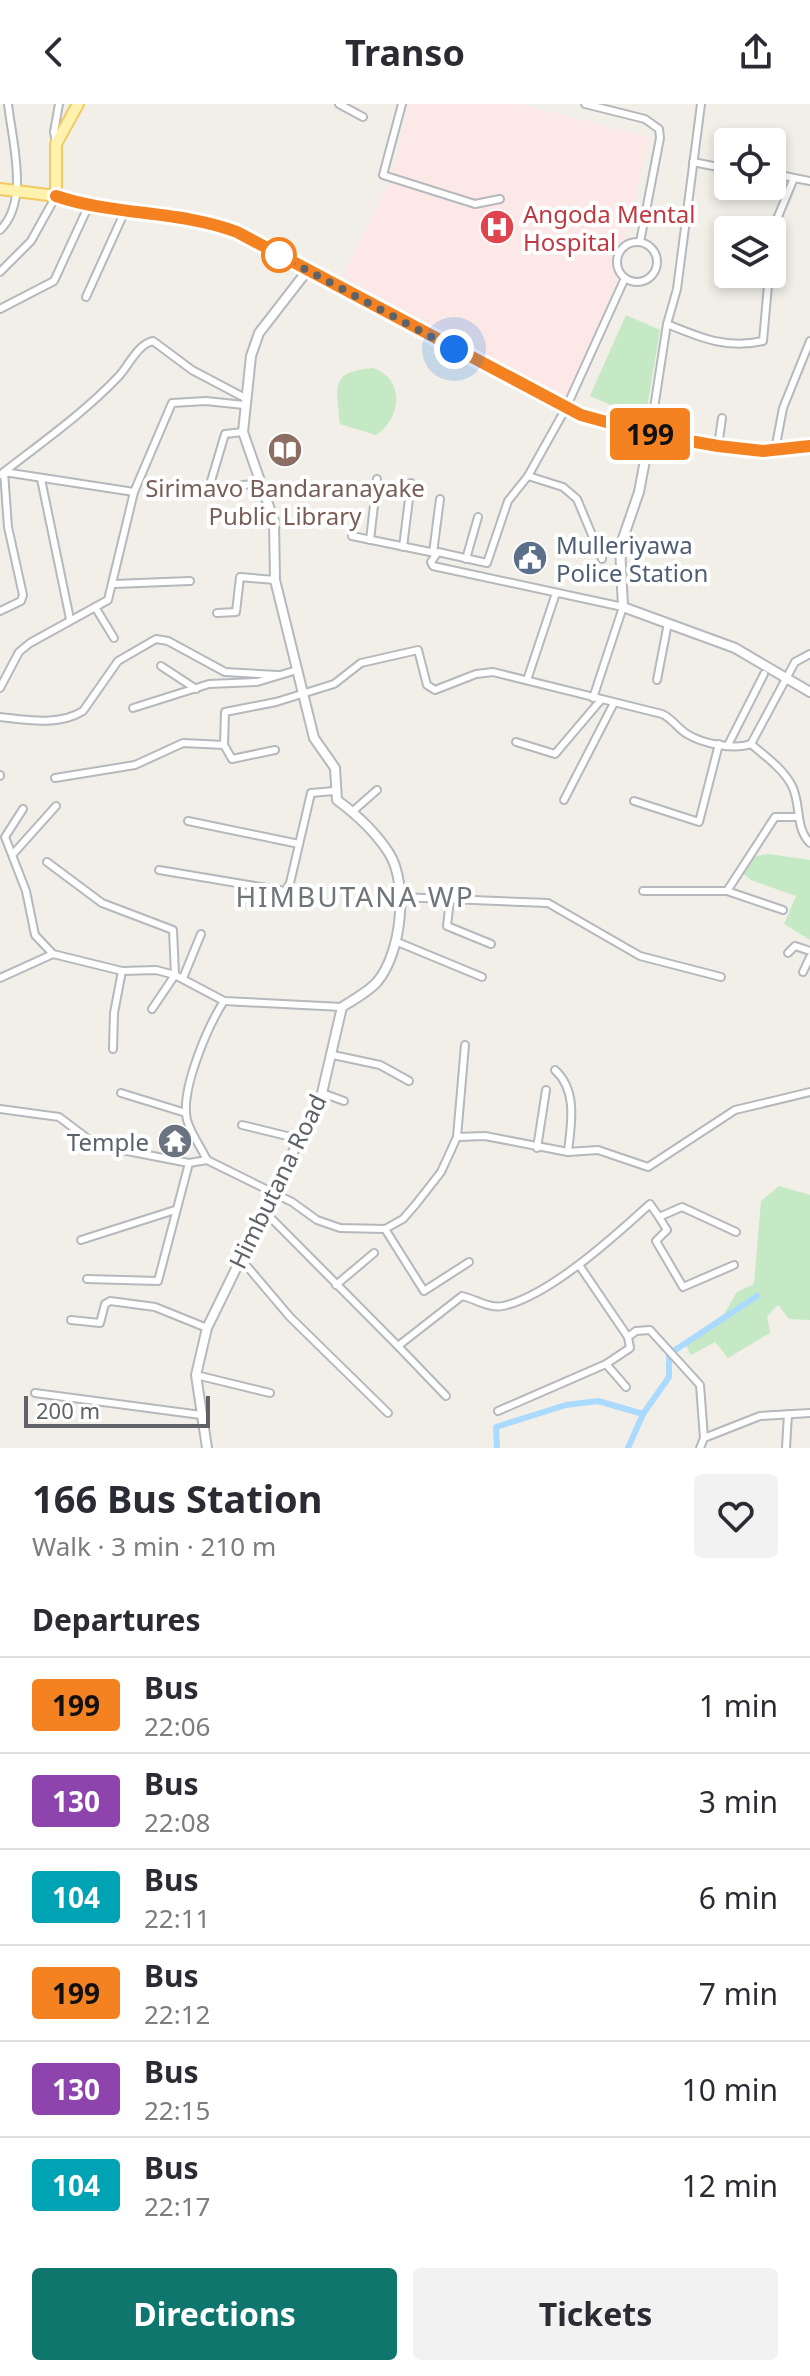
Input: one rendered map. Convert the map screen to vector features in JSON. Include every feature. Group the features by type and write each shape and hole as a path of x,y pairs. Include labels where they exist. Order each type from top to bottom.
{"main road":[{"path":"56,196 56,144 78,104"},
{"path":"0,189 56,196 88,207 213,223 237,232 566,408 650,434 718,446 775,450 810,446"}],"street":[{"path":"0,230 8,223 16,192 8,104"},
{"path":"56,144 54,132 59,104"},
{"path":"339,104 363,117"},
{"path":"402,104 383,175 475,204 500,199"},
{"path":"585,104 645,119 659,129 660,138 640,242"},
{"path":"516,742 555,754 596,700 623,607 620,547 639,492 667,324 677,289 701,104"},
{"path":"693,162 714,166"},
{"path":"786,176 810,181"},
{"path":"777,216 794,178"},
{"path":"0,272 31,241 56,196"},
{"path":"0,309 54,281 88,207"},
{"path":"86,297 125,211"},
{"path":"640,242 651,248 656,267 644,281 625,278 618,268 618,254 627,245 640,242"},
{"path":"23,809 5,837 13,854 35,935 53,954 122,971 156,970 175,975 224,1001 342,1007 375,985 386,969 395,941 399,897 390,854 337,800 334,791 335,768 314,738 275,580 274,521 243,432 251,356 259,333 307,271"},
{"path":"352,536 487,563 505,509 528,476 566,408 625,278"},
{"path":"667,324 706,341 728,344 763,341 768,288"},
{"path":"2,474 79,414 121,374 146,343 153,341 192,370 245,402"},
{"path":"775,450 783,408 810,341"},
{"path":"0,688 14,660 30,643 108,600 134,492 172,403 245,402"},
{"path":"718,446 722,418"},
{"path":"211,481 225,434 243,432"},
{"path":"2,474 134,492"},
{"path":"0,611 21,601 23,595 8,527 2,474"},
{"path":"528,476 563,487 577,499 602,559"},
{"path":"41,479 70,619"},
{"path":"370,540 377,479"},
{"path":"227,487 261,483"},
{"path":"403,547 411,483"},
{"path":"440,499 433,566 623,607 735,648 810,692"},
{"path":"466,559 478,517"},
{"path":"217,613 236,612 240,577 275,580"},
{"path":"114,584 190,581"},
{"path":"527,680 556,593"},
{"path":"95,607 114,638"},
{"path":"657,680 668,623"},
{"path":"0,717 36,721 74,716 83,711 118,661 156,639 168,641 225,672 278,675"},
{"path":"275,750 232,759 224,745 222,727 225,712 334,684 361,663 418,650 427,685 435,690 485,673 527,680 596,700 662,714 673,719 687,734 719,744 751,744 777,766 791,784 800,830 810,843"},
{"path":"751,744 795,662 810,654"},
{"path":"161,666 196,689"},
{"path":"133,708 209,684 257,682 297,670"},
{"path":"728,745 764,674"},
{"path":"564,800 614,703"},
{"path":"55,778 135,765 183,743 224,745"},
{"path":"634,801 699,822 719,744"},
{"path":"352,812 377,790"},
{"path":"159,870 282,891 290,883 311,793 334,791"},
{"path":"13,854 56,806"},
{"path":"727,891 775,817 799,817"},
{"path":"188,821 299,844"},
{"path":"47,862 102,903 170,927 175,937 175,975 152,1009"},
{"path":"643,891 727,891 783,910"},
{"path":"399,897 548,903 640,956 721,977"},
{"path":"450,899 447,926 491,944"},
{"path":"183,978 201,934"},
{"path":"395,941 482,977"},
{"path":"788,953 795,946 810,951"},
{"path":"0,978 53,954"},
{"path":"803,972 810,957"},
{"path":"113,1049 114,1013 122,971"},
{"path":"207,1160 186,1113 195,1065 208,1025 224,1001"},
{"name":"Himbutana Road","path":"207,1448 196,1375 207,1328 322,1093 342,1007"},
{"path":"0,1109 59,1117 96,1145 189,1163 207,1160 328,1224 357,1230 385,1229 403,1219 416,1204 441,1172 457,1137 465,1045"},
{"path":"333,1055 380,1065 409,1081"},
{"path":"555,1070 565,1079 570,1096 568,1152"},
{"path":"537,1148 546,1090"},
{"path":"457,1137 485,1136 568,1152 598,1150 648,1167 735,1110 810,1092"},
{"path":"121,1093 186,1113"},
{"path":"322,1093 344,1101"},
{"path":"242,1125 299,1139"},
{"path":"87,1279 158,1281 189,1163"},
{"path":"398,1346 462,1296 502,1306 579,1265 650,1204 667,1230 656,1241 683,1287 734,1265"},
{"path":"659,1217 682,1207 736,1232"},
{"path":"81,1240 175,1210"},
{"path":"264,1211 446,1396"},
{"path":"385,1229 424,1291 469,1262"},
{"path":"336,1285 374,1253"},
{"path":"240,1258 290,1317 388,1413"},
{"path":"498,1411 606,1364 630,1348 628,1337 579,1265"},
{"path":"71,1320 100,1323 105,1304 110,1301 155,1307 207,1328"},
{"path":"628,1337 636,1331 650,1330 700,1385 704,1438 700,1448"},
{"path":"606,1364 626,1387"},
{"path":"196,1375 270,1393"},
{"path":"35,1393 201,1415"},
{"path":"704,1438 760,1416 810,1413"},
{"path":"786,1448 788,1414"}],"shaded area":[{"name":"Angoda Mental Hospital","path":"409,104 520,104 649,137 614,286 570,400 342,277 392,178"}],"green space":[{"path":"626,315 660,330 645,420 590,396"},
{"path":"373,368 391,381 396,400 391,419 376,435 340,424 338,400 342,377"},
{"path":"769,854 810,860 810,940 784,924 796,896 751,880 742,873 755,856"},
{"path":"779,1186 810,1195 810,1320 789,1319 778,1305 767,1316 770,1333 728,1358 715,1342 691,1355 684,1342 724,1314 737,1292 754,1284 761,1201"}],"waterway":[{"path":"628,1448 643,1414 669,1377 669,1354 757,1296"},
{"path":"497,1448 496,1427 566,1405 598,1401 643,1414"}],"bus line":[{"name":"199","path":"56,196 88,207 213,223 237,232 528,390 581,415 650,434 718,446 763,451 810,446"}],"place":[{"name":"Angoda Mental Hospital","path":"497,227"},
{"name":"Sirimavo Bandaranayake Public Library","path":"285,450"},
{"name":"Mulleriyawa Police Station","path":"530,558"},
{"name":"Temple","path":"175,1141"}],"district":[{"name":"HIMBUTANA WP","path":"355,896"}],"route":[{"path":"279,255 454,349"}]}
